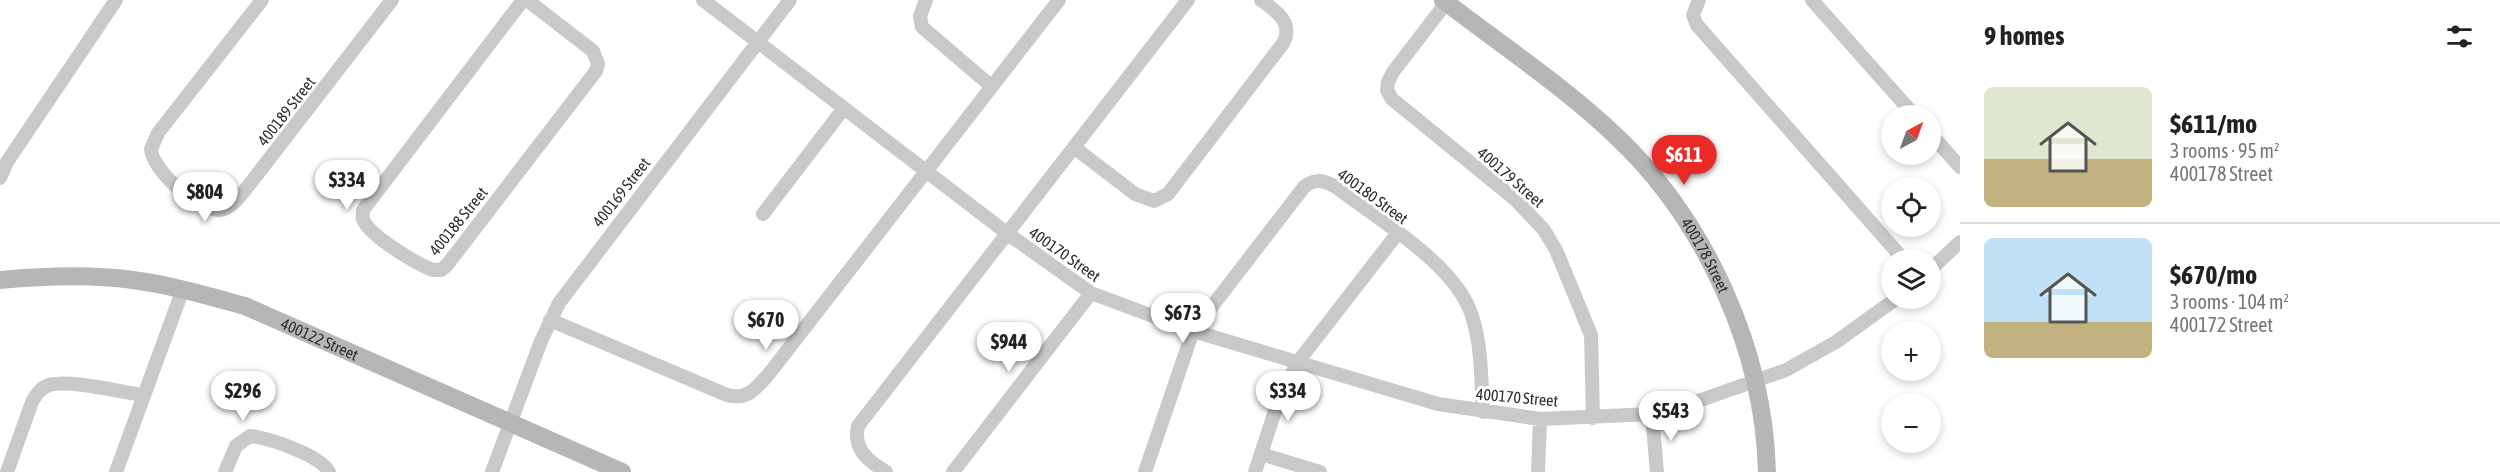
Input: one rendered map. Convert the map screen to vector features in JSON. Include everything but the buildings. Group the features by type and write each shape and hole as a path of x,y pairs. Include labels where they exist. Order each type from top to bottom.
{"street":[{"path":"0,178 7,162 117,0"},
{"name":"400189 Street","path":"262,0 158,133 151,149 156,167 171,181 212,209 226,208 242,194 393,0"},
{"name":"400188 Street","path":"525,0 593,51 598,64 596,71 447,265 441,270 433,270 386,242 370,229 363,219 363,210 525,0"},
{"name":"400170 Street","path":"702,0 1008,234 1091,293 1146,315 1297,363 1438,404 1540,419 1652,414 1755,381 1809,359 1882,309"},
{"name":"400169 Street","path":"492,472 550,320 570,287 790,0"},
{"path":"926,0 920,16 922,27 991,86"},
{"path":"550,320 717,391 738,398 747,396 772,370 1059,0"},
{"path":"886,472 863,454 858,446 858,426 1188,0"},
{"path":"1074,148 1141,197 1154,201 1168,194 1288,35 1285,21 1261,0"},
{"path":"1699,0 1693,15 1697,25 1894,249"},
{"path":"1812,0 1905,105"},
{"name":"400178 Street","path":"1444,1 1590,114 1647,169 1676,204 1702,246 1732,310 1755,381 1766,443 1767,472"},
{"name":"400179 Street","path":"1444,1 1393,72 1387,90 1392,99 1405,111 1516,200 1544,230 1556,250 1591,335 1593,418"},
{"path":"763,214 844,108"},
{"path":"1941,145 1960,166"},
{"name":"400180 Street","path":"1193,330 1297,196 1312,181 1320,180 1336,186 1443,272 1467,305 1478,343 1483,412"},
{"path":"1255,472 1277,405 1297,363 1397,234"},
{"path":"1941,260 1960,242"},
{"path":"0,275 0,280"},
{"name":"400122 Street","path":"0,280 78,277 131,279 183,289 245,306 622,472"},
{"path":"116,472 183,289"},
{"path":"953,472 1091,293"},
{"path":"1145,472 1193,330"},
{"path":"7,472 32,402 37,393 48,385 87,387 143,395"},
{"path":"1652,414 1657,472"},
{"path":"1538,472 1540,419"},
{"path":"225,472 236,446 250,436 319,460 329,472"},
{"path":"1261,453 1320,472"}]}
